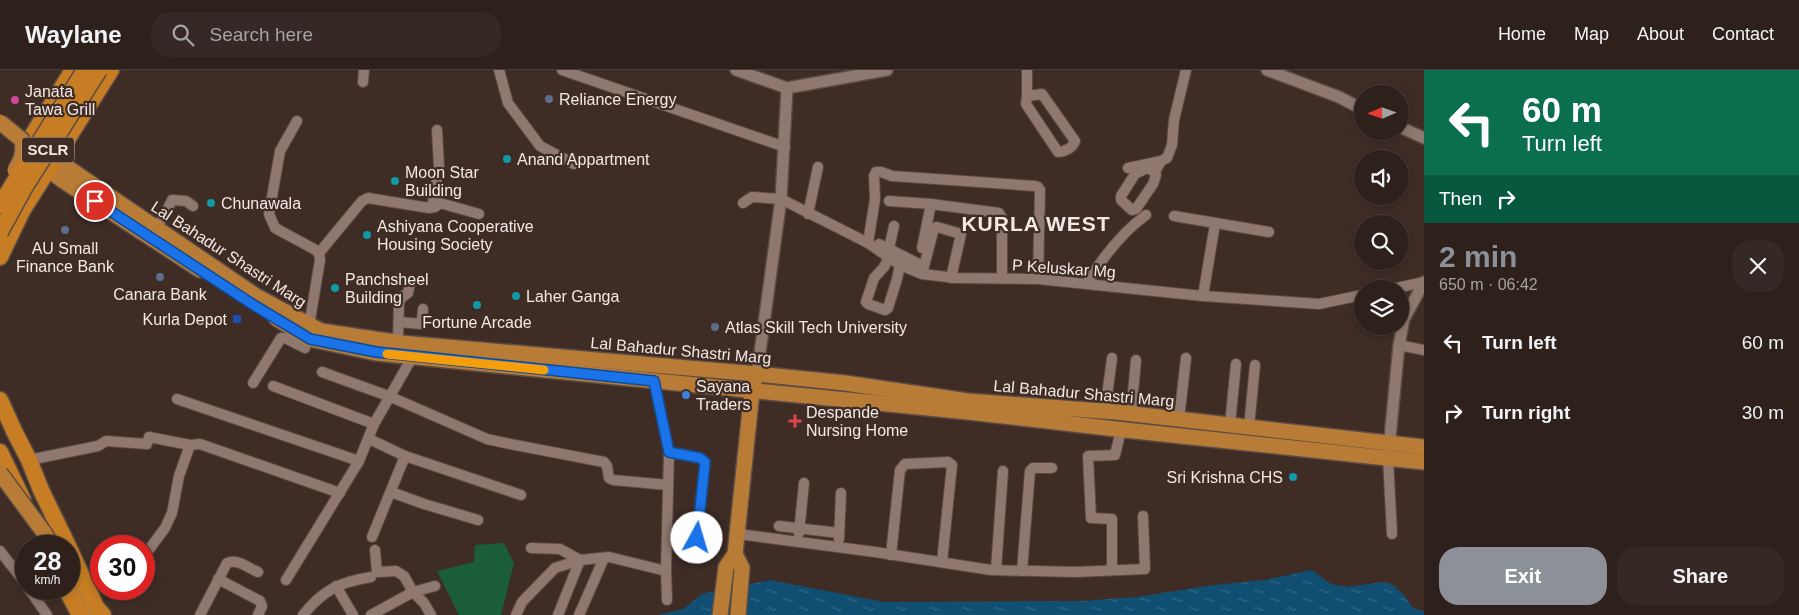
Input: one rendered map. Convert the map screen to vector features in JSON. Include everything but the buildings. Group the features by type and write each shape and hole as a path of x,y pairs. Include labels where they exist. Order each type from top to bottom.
{"highway":[{"path":"28,143 73,70"},
{"name":"SCLR","path":"0,205 85,70"},
{"name":"SCLR","path":"0,232 24,188 99,70"},
{"path":"0,257 19,217 111,70"},
{"path":"0,400 15,433 12,470"},
{"path":"0,425 12,470 41,535"},
{"path":"0,452 12,470 41,490 63,535"},
{"path":"80,574 97,613"},
{"path":"72,600 80,615"}],"main road":[{"name":"Lal Bahadur Shastri Marg","path":"0,114 51,164 256,296 301,334 310,339 366,351 843,400 1117,413 1249,426 1389,450 1424,462"},
{"name":"Lal Bahadur Shastri Marg","path":"0,129 28,143"},
{"path":"0,129 22,140 24,151 22,160 0,195"},
{"name":"Lal Bahadur Shastri Marg","path":"301,334 321,331 398,342 757,374 845,384 1118,430 1389,450 1424,447"},
{"path":"720,615 726,567 735,554 752,391 757,374"},
{"path":"843,400 845,384"},
{"path":"1117,413 1118,430"},
{"path":"735,554 742,568 738,615"},
{"path":"80,591 97,613"}],"street":[{"path":"363,82 364,70"},
{"path":"499,70 508,103 540,146 574,164"},
{"path":"562,70 785,147"},
{"path":"736,70 787,88 858,73 887,70"},
{"path":"1027,70 1026,104 1058,152 1063,152 1074,144 1076,141 1042,94 1027,96"},
{"path":"1128,168 1167,158 1172,144 1174,120 1186,70"},
{"path":"1269,70 1339,97 1354,105"},
{"path":"757,374 781,199 787,88"},
{"path":"297,122 280,151 269,214 275,228 314,248 319,254 320,260 301,334 305,348"},
{"path":"432,207 439,166 437,130"},
{"path":"1409,131 1424,138"},
{"path":"1155,172 1161,161"},
{"path":"808,214 818,167"},
{"path":"868,243 875,199 874,176 876,172 892,176 1035,186 1040,190 1038,279"},
{"path":"743,203 752,197 781,199"},
{"path":"319,254 362,201 368,198 432,207 440,203 479,214"},
{"name":"P Keluskar Mg","path":"781,199 868,243 888,254 900,264 919,271 953,278 1038,279 1203,296 1319,304 1354,297"},
{"path":"161,236 163,218 172,200 186,201 193,206"},
{"path":"889,202 931,204 996,212 1001,215 1002,278"},
{"path":"919,271 931,204"},
{"path":"1087,283 1108,252 1130,226 1146,215"},
{"path":"1174,216 1269,232"},
{"path":"1203,296 1215,224"},
{"path":"894,226 884,267 874,278 866,302 868,304 885,310 888,308 900,264"},
{"path":"919,271 934,228 937,226 961,234 953,278"},
{"path":"953,278 964,236"},
{"path":"879,244 888,254"},
{"path":"888,254 892,252 919,271"},
{"path":"1409,285 1424,282"},
{"path":"1392,534 1389,450 1399,345 1404,319 1424,282"},
{"path":"398,342 399,302 408,293 410,283"},
{"path":"399,322 421,324 423,309"},
{"path":"254,383 279,339 301,334"},
{"path":"1399,345 1424,350"},
{"path":"286,580 359,461 374,424 413,356"},
{"path":"1112,358 1117,413"},
{"path":"1178,419 1186,358"},
{"path":"1117,413 1136,360"},
{"path":"1230,424 1236,364"},
{"path":"1249,426 1255,365"},
{"path":"322,372 391,397 505,444 604,462 607,466 609,478 613,480 668,485"},
{"path":"654,381 669,452 666,572 668,600"},
{"path":"274,386 374,424"},
{"path":"177,399 359,461"},
{"path":"1112,570 1112,519 1091,518 1088,456 1115,455 1118,430"},
{"path":"12,470 98,446 106,441 147,444 149,436 190,445 200,444 340,493"},
{"path":"369,439 405,456 520,495"},
{"path":"155,542 165,528 172,513 179,476 190,445"},
{"path":"669,452 700,458 705,462 695,556"},
{"path":"372,537 405,456"},
{"path":"891,554 900,470 905,464 948,462 952,465 942,562"},
{"path":"1022,571 1030,470 1033,468 1052,468"},
{"path":"996,570 1004,471"},
{"path":"799,542 804,483"},
{"path":"391,492 478,520"},
{"path":"838,547 841,493"},
{"path":"738,534 996,570 1075,572 1145,569 1143,516"},
{"path":"779,526 839,533"},
{"path":"531,548 560,549 580,560"},
{"path":"375,550 377,572 396,571 404,576 413,592 424,603 431,615"},
{"path":"0,551 15,568"},
{"path":"516,615 522,602 555,568 580,560 609,557 666,572"},
{"path":"580,615 604,558"},
{"path":"558,615 580,560"},
{"path":"200,615 227,563 232,561 258,572"},
{"path":"303,615 314,602 336,586 352,580 371,577"},
{"path":"218,580 260,601 262,606 258,615"},
{"path":"336,586 353,615"},
{"path":"372,615 413,592 434,586"},
{"path":"37,600 46,615"}],"green space":[{"path":"504,543 514,563 501,615 459,615 437,571 474,562 475,545"}],"water":[{"path":"1312,570 1331,584 1348,587 1383,582 1392,584 1404,595 1413,608 1424,611 1424,615 658,615 683,609 702,594 770,580 884,602 1080,601 1136,597 1214,585 1264,580"}],"slow traffic":[{"path":"387,354 544,370"}],"place":[{"name":"Reliance Energy","path":"549,99"},
{"name":"Janata Tawa Grill","path":"15,100"},
{"name":"Anand Appartment","path":"507,159"},
{"name":"Moon Star Building","path":"395,181"},
{"name":"Chunawala","path":"211,203"},
{"name":"AU Small Finance Bank","path":"65,230"},
{"name":"Ashiyana Cooperative Housing Society","path":"367,235"},
{"name":"Canara Bank","path":"160,277"},
{"name":"Panchsheel Building","path":"335,288"},
{"name":"Laher Ganga","path":"516,296"},
{"name":"Fortune Arcade","path":"477,305"},
{"name":"Kurla Depot","path":"237,319"},
{"name":"Atlas Skill Tech University","path":"715,327"},
{"name":"Sayana Traders","path":"686,395"},
{"name":"Despande Nursing Home","path":"795,421"},
{"name":"Sri Krishna CHS","path":"1293,477"}],"district":[{"name":"KURLA WEST","path":"1036,224"}],"route":[{"path":"95,201 252,304 310,339 376,352 654,381 669,452 700,458 705,462 697,538"}]}
